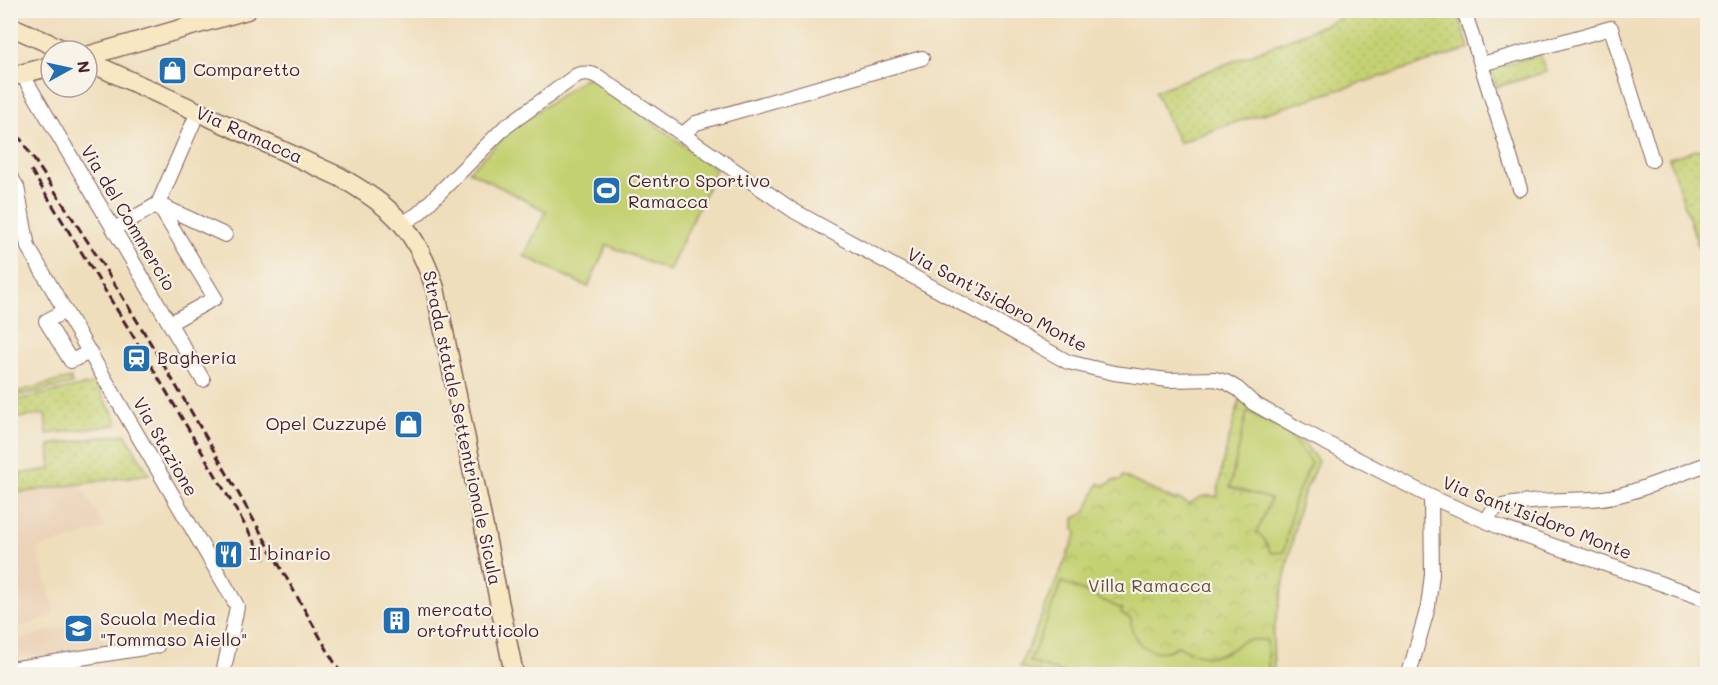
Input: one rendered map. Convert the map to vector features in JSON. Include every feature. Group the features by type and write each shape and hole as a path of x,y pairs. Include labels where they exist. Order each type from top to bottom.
{"main road":[{"path":"99,54 247,10"},
{"path":"10,26 39,39"},
{"name":"Via Ramacca","path":"99,64 340,177 364,190 386,206 403,223"},
{"path":"16,75 39,69"},
{"name":"Strada statale Settentrionale Sicula","path":"403,223 428,265 435,288 514,675"}],"street":[{"path":"1464,10 1520,189"},
{"path":"1482,64 1611,28 1652,160"},
{"path":"682,135 696,123 922,58"},
{"name":"Via Sant'Isidoro Monte","path":"403,223 418,214 504,128 577,75 592,74 794,211 1068,362 1114,373 1168,380 1215,379 1226,382 1238,389 1253,403 1431,497 1513,532 1707,600"},
{"name":"Via del Commercio","path":"16,75 114,229 203,380"},
{"path":"114,229 159,204 198,112"},
{"name":"Via Stazione","path":"14,182 28,247 236,604 223,675"},
{"path":"159,204 225,235"},
{"path":"159,204 215,298 170,323"},
{"path":"66,311 46,321 71,362 90,352"},
{"path":"1487,521 1495,509 1513,505 1599,499 1626,494 1707,464"},
{"path":"1409,675 1428,607 1432,564 1431,497"},
{"path":"10,669 158,646"}],"shaded area":[{"path":"80,484 106,528 37,549 55,611 52,617 11,629 10,494"},
{"name":"Scuola Media \"Tommaso Aiello\"","path":"101,618 106,646 11,660 11,641"}],"green space":[{"path":"1358,11 1458,11 1469,49 1221,127 1179,143 1155,91"},
{"path":"1540,54 1546,72 1496,87 1491,69"},
{"name":"Centro Sportivo Ramacca","path":"585,78 592,78 716,169 669,271 607,245 588,287 524,256 546,211 469,171 512,129"},
{"path":"1708,147 1707,272 1669,158"},
{"path":"71,378 72,384 11,397 11,393"},
{"path":"95,383 116,419 117,425 47,434 45,414 11,419 11,401"},
{"name":"Villa Ramacca","path":"1240,399 1292,428 1318,461 1300,503 1273,635 1274,674 1044,674 1020,667 1077,532 1074,529 1074,518 1085,513 1099,483 1105,486 1113,480 1121,480 1123,476 1176,501 1177,498 1189,504 1202,497 1217,497 1223,461"},
{"path":"1247,411 1288,433 1311,463 1294,500 1284,552 1271,553 1264,539 1257,532 1271,499 1230,487"},
{"path":"125,434 149,474 11,494 11,475 51,469 49,445"},
{"path":"1062,582 1122,609 1121,613 1131,619 1135,637 1146,648 1153,651 1170,650 1178,646 1198,655 1211,656 1225,653 1243,641 1267,640 1269,674 1068,674 1030,662"}],"railway":[{"path":"10,123 102,264 164,365 341,674"},
{"path":"31,170 146,357 266,561"}],"place":[{"name":"Comparetto","path":"172,70"},
{"name":"Centro Sportivo Ramacca","path":"607,191"},
{"name":"Bagheria","path":"136,358"},
{"name":"Opel Cuzzupé","path":"408,424"},
{"name":"Il binario","path":"228,554"},
{"name":"mercato ortofrutticolo","path":"396,620"},
{"name":"Scuola Media \"Tommaso Aiello\"","path":"79,629"}]}
